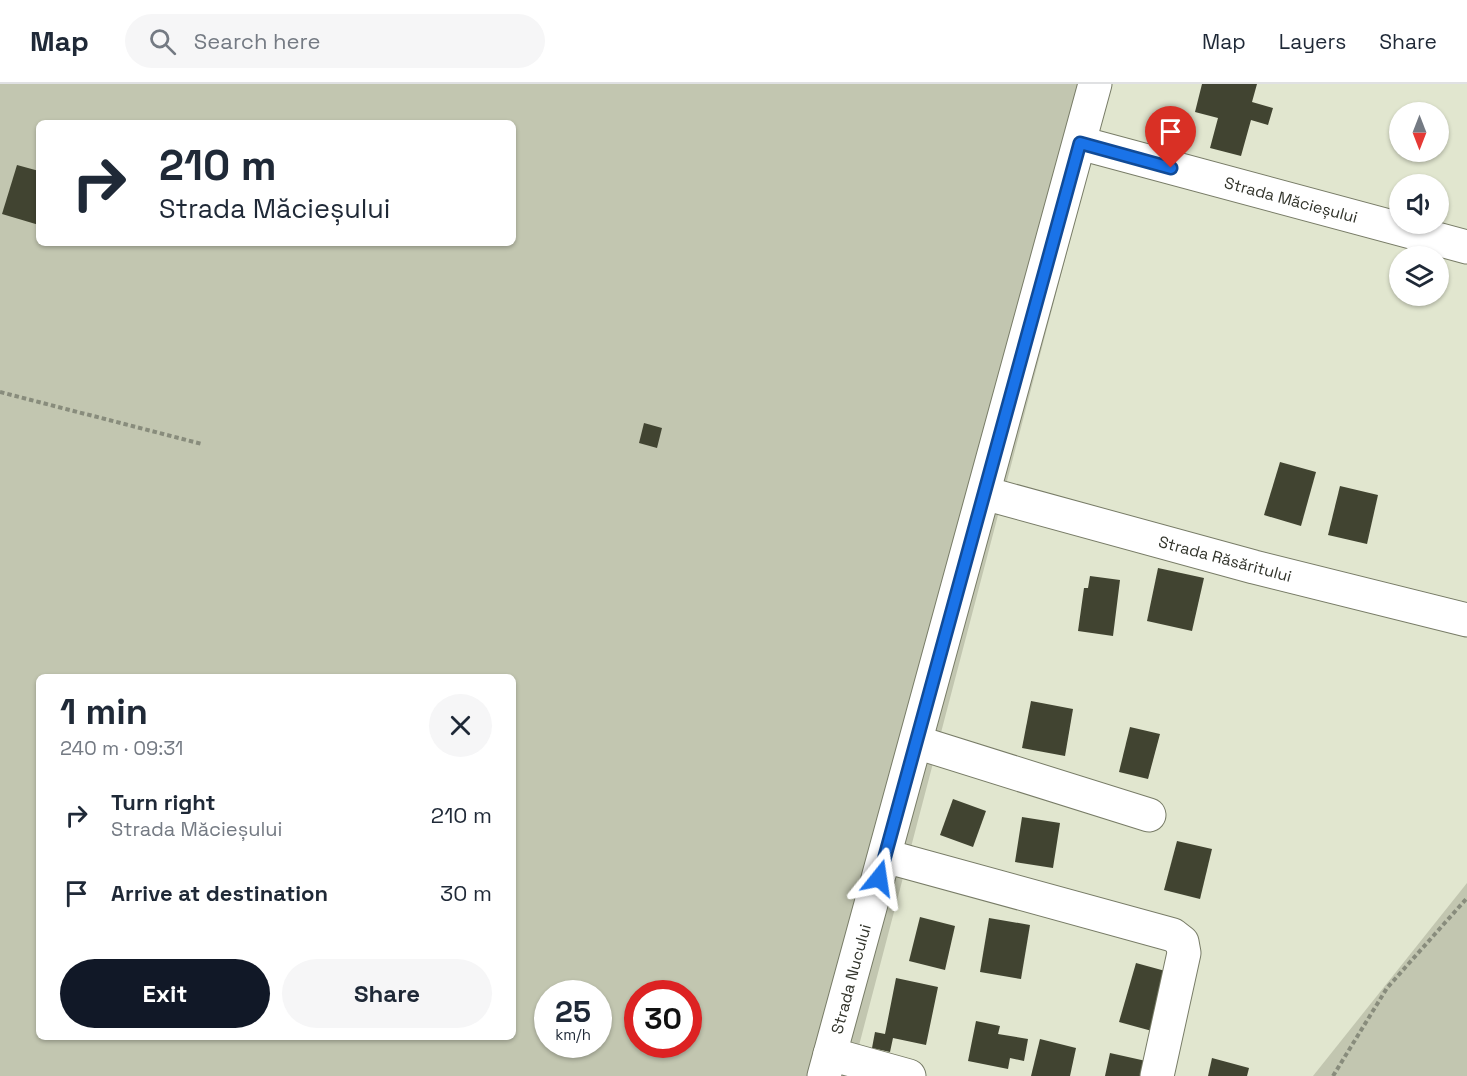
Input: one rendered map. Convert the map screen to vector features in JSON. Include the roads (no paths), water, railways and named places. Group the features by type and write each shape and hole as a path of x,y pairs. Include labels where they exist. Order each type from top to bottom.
{"street":[{"name":"Strada Nucului","path":"827,1065 1095,84"},
{"name":"Strada Măcieșului","path":"1080,143 1467,247"},
{"name":"Strada Răsăritului","path":"984,493 1254,567 1467,620"},
{"path":"916,742 1149,815"},
{"path":"885,856 1173,935 1182,942 1184,953 1157,1076"},
{"path":"827,1065 909,1076"}]}
